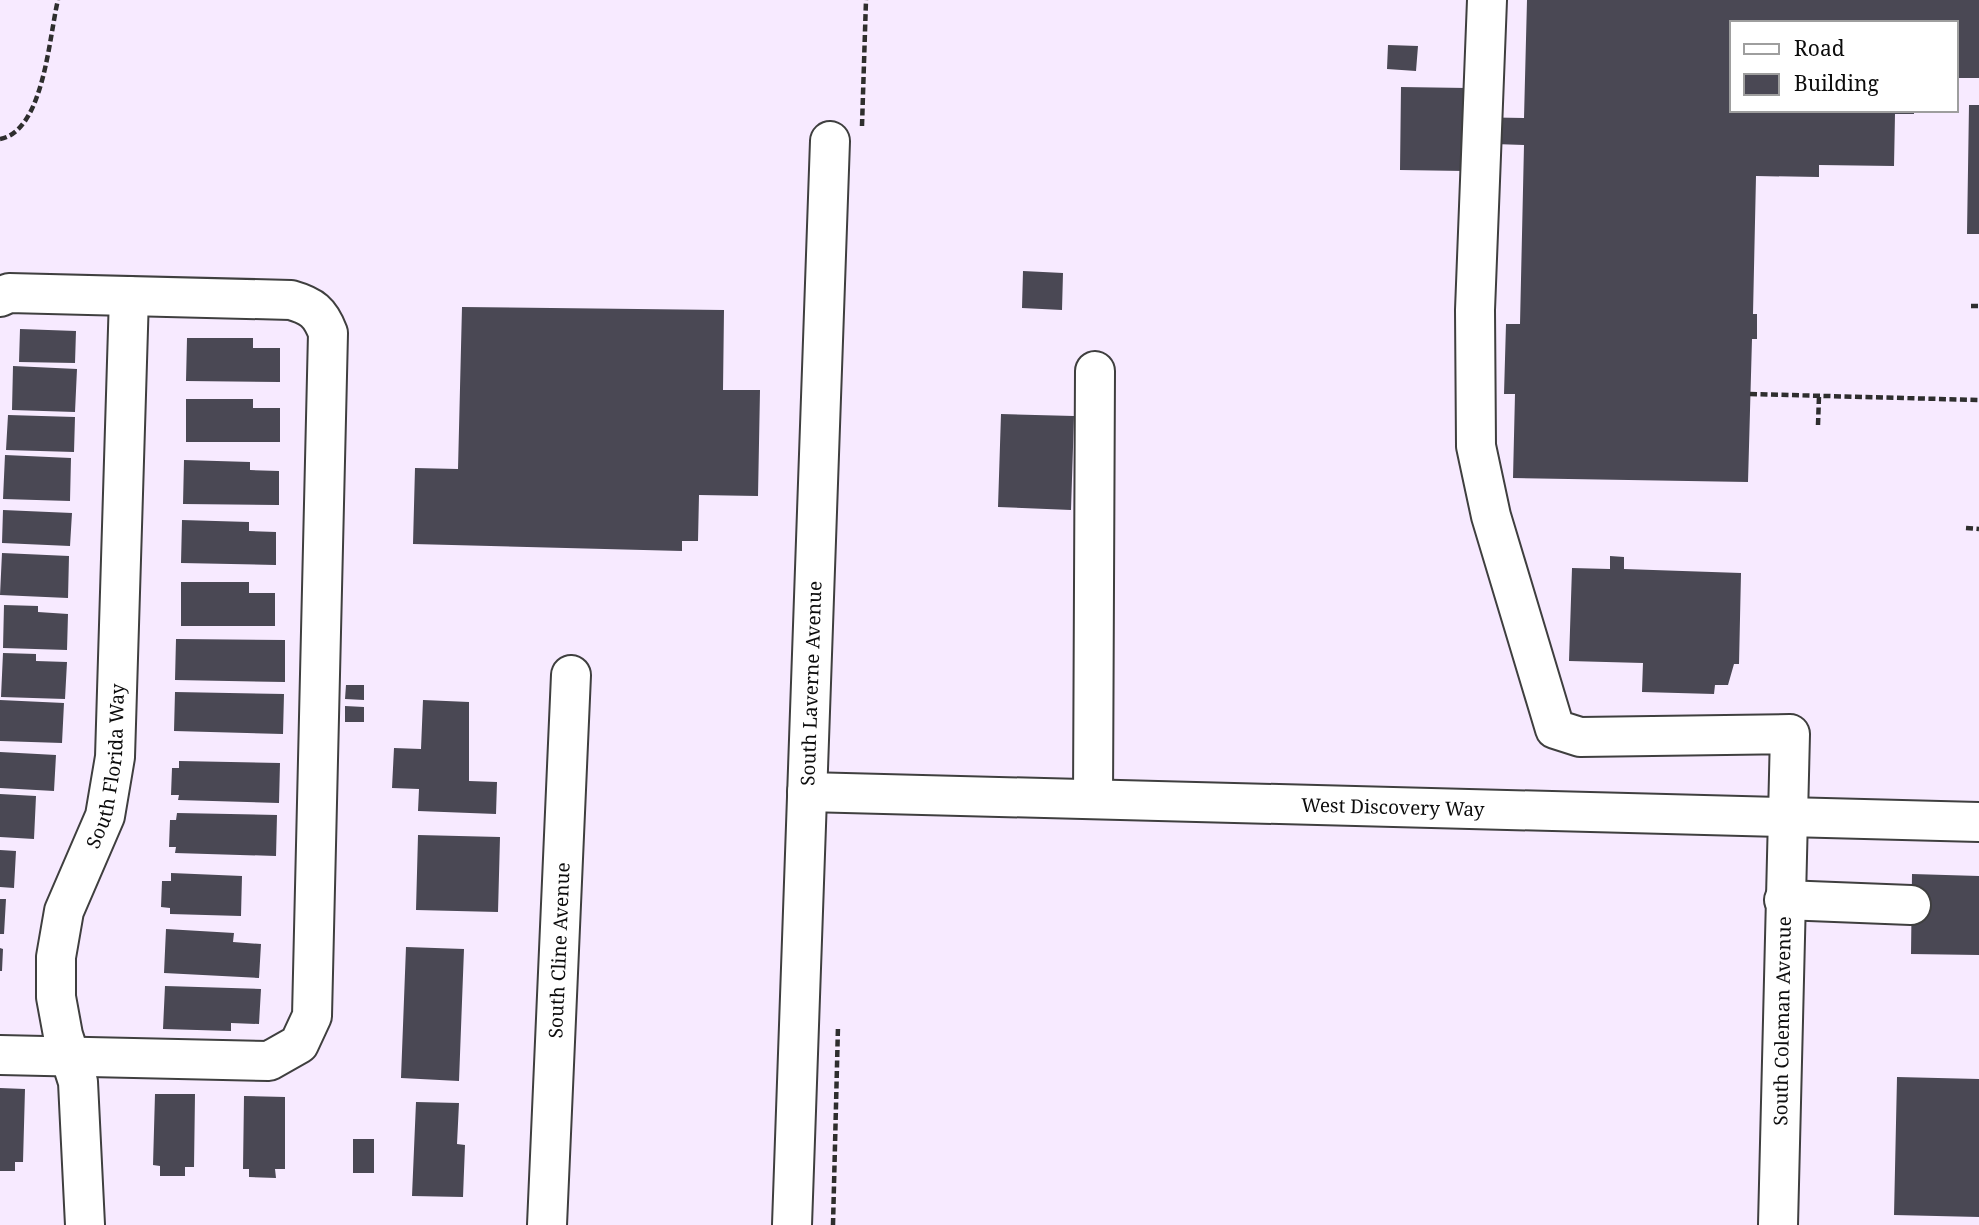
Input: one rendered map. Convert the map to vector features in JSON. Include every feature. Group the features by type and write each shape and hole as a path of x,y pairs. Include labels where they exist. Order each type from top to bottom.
{"street":[{"name":"South Coleman Avenue","path":"1487,0 1475,310 1476,446 1491,516 1555,729 1580,737 1790,734 1778,1225"},
{"name":"South Laverne Avenue","path":"792,1225 830,142"},
{"path":"0,296 9,293 291,300 310,305 321,315 328,333 312,1016 299,1044 269,1061 0,1055"},
{"name":"South Florida Way","path":"85,1225 78,1082 56,997 56,957 64,911 105,816 115,757 129,296"},
{"path":"1093,799 1095,372"},
{"name":"South Cline Avenue","path":"547,1225 571,676"},
{"name":"West Discovery Way","path":"807,792 1979,822"},
{"path":"1784,900 1912,905"}],"path":[{"path":"0,139 21,127 35,106 58,0"},
{"path":"1971,306 1979,306"},
{"path":"1750,394 1979,400"},
{"path":"1818,425 1819,396"},
{"path":"1966,528 1979,529"}],"building":[{"path":"1527,0 1979,0 1979,78 1958,78 1958,21 1730,21 1730,112 1914,112 1895,114 1894,166 1819,165 1819,177 1756,176 1753,314 1757,314 1757,339 1752,339 1748,482 1513,478 1515,394 1504,394 1506,324 1520,324 1524,145 1465,143 1465,171 1400,170 1401,87 1467,88 1466,117 1524,118"},
{"path":"1388,45 1418,46 1416,71 1387,69"},
{"path":"1969,105 1979,105 1979,234 1967,234"},
{"path":"1023,271 1063,273 1062,310 1022,308"},
{"path":"462,307 724,310 723,390 760,390 758,496 699,495 698,541 682,541 682,551 413,544 415,468 458,469"},
{"path":"20,329 76,331 75,363 19,362"},
{"path":"187,338 253,338 253,348 280,348 280,382 186,381"},
{"path":"13,366 77,369 75,412 12,410"},
{"path":"186,399 253,399 253,408 280,408 280,442 186,442"},
{"path":"1001,414 1074,416 1071,510 998,507"},
{"path":"8,415 75,417 74,452 6,450"},
{"path":"5,455 71,458 70,501 3,499"},
{"path":"184,460 250,462 250,470 279,471 279,505 183,504"},
{"path":"3,510 72,513 70,546 2,543"},
{"path":"182,520 249,522 249,531 276,532 276,565 181,563"},
{"path":"2,553 69,556 68,598 0,595"},
{"path":"1610,556 1624,557 1624,569 1741,573 1739,664 1734,664 1728,685 1715,685 1714,694 1642,692 1643,663 1569,661 1572,568 1610,569"},
{"path":"181,582 249,582 249,593 275,593 275,626 181,626"},
{"path":"4,605 38,606 38,612 68,614 67,650 3,648"},
{"path":"176,639 285,640 285,682 175,680"},
{"path":"3,653 36,654 36,661 67,662 65,699 1,697"},
{"path":"346,685 364,685 364,700 345,699"},
{"path":"175,692 284,694 283,734 174,731"},
{"path":"0,700 64,703 62,743 0,741"},
{"path":"423,700 469,702 469,781 497,782 496,814 418,811 419,789 392,788 394,748 421,749"},
{"path":"345,706 364,707 364,722 345,722"},
{"path":"0,752 56,755 54,791 0,788"},
{"path":"179,761 280,763 279,803 178,800 179,795 171,795 172,768 179,768"},
{"path":"0,794 36,796 34,839 0,837"},
{"path":"177,813 277,815 276,856 175,853 176,847 169,847 170,820 176,820"},
{"path":"418,835 500,837 498,912 416,910"},
{"path":"0,850 16,851 14,888 0,887"},
{"path":"171,873 242,876 241,916 170,914 170,908 161,907 162,881 171,881"},
{"path":"1912,874 1979,876 1979,955 1911,954"},
{"path":"0,899 6,899 4,934 0,934"},
{"path":"166,929 234,933 233,942 261,944 259,978 164,973"},
{"path":"406,947 464,949 459,1081 401,1078"},
{"path":"0,948 3,949 2,971 0,971"},
{"path":"165,986 261,989 259,1024 231,1023 231,1031 163,1029"},
{"path":"1897,1077 1979,1079 1979,1217 1894,1215"},
{"path":"0,1088 25,1089 23,1162 15,1162 15,1171 0,1171"},
{"path":"155,1094 195,1094 194,1167 185,1167 185,1176 160,1176 160,1166 153,1165"},
{"path":"244,1096 285,1097 285,1169 275,1169 276,1178 249,1177 249,1169 243,1169"},
{"path":"416,1102 459,1103 457,1144 465,1145 463,1197 412,1196"},
{"path":"353,1139 374,1139 374,1173 353,1173"}]}
